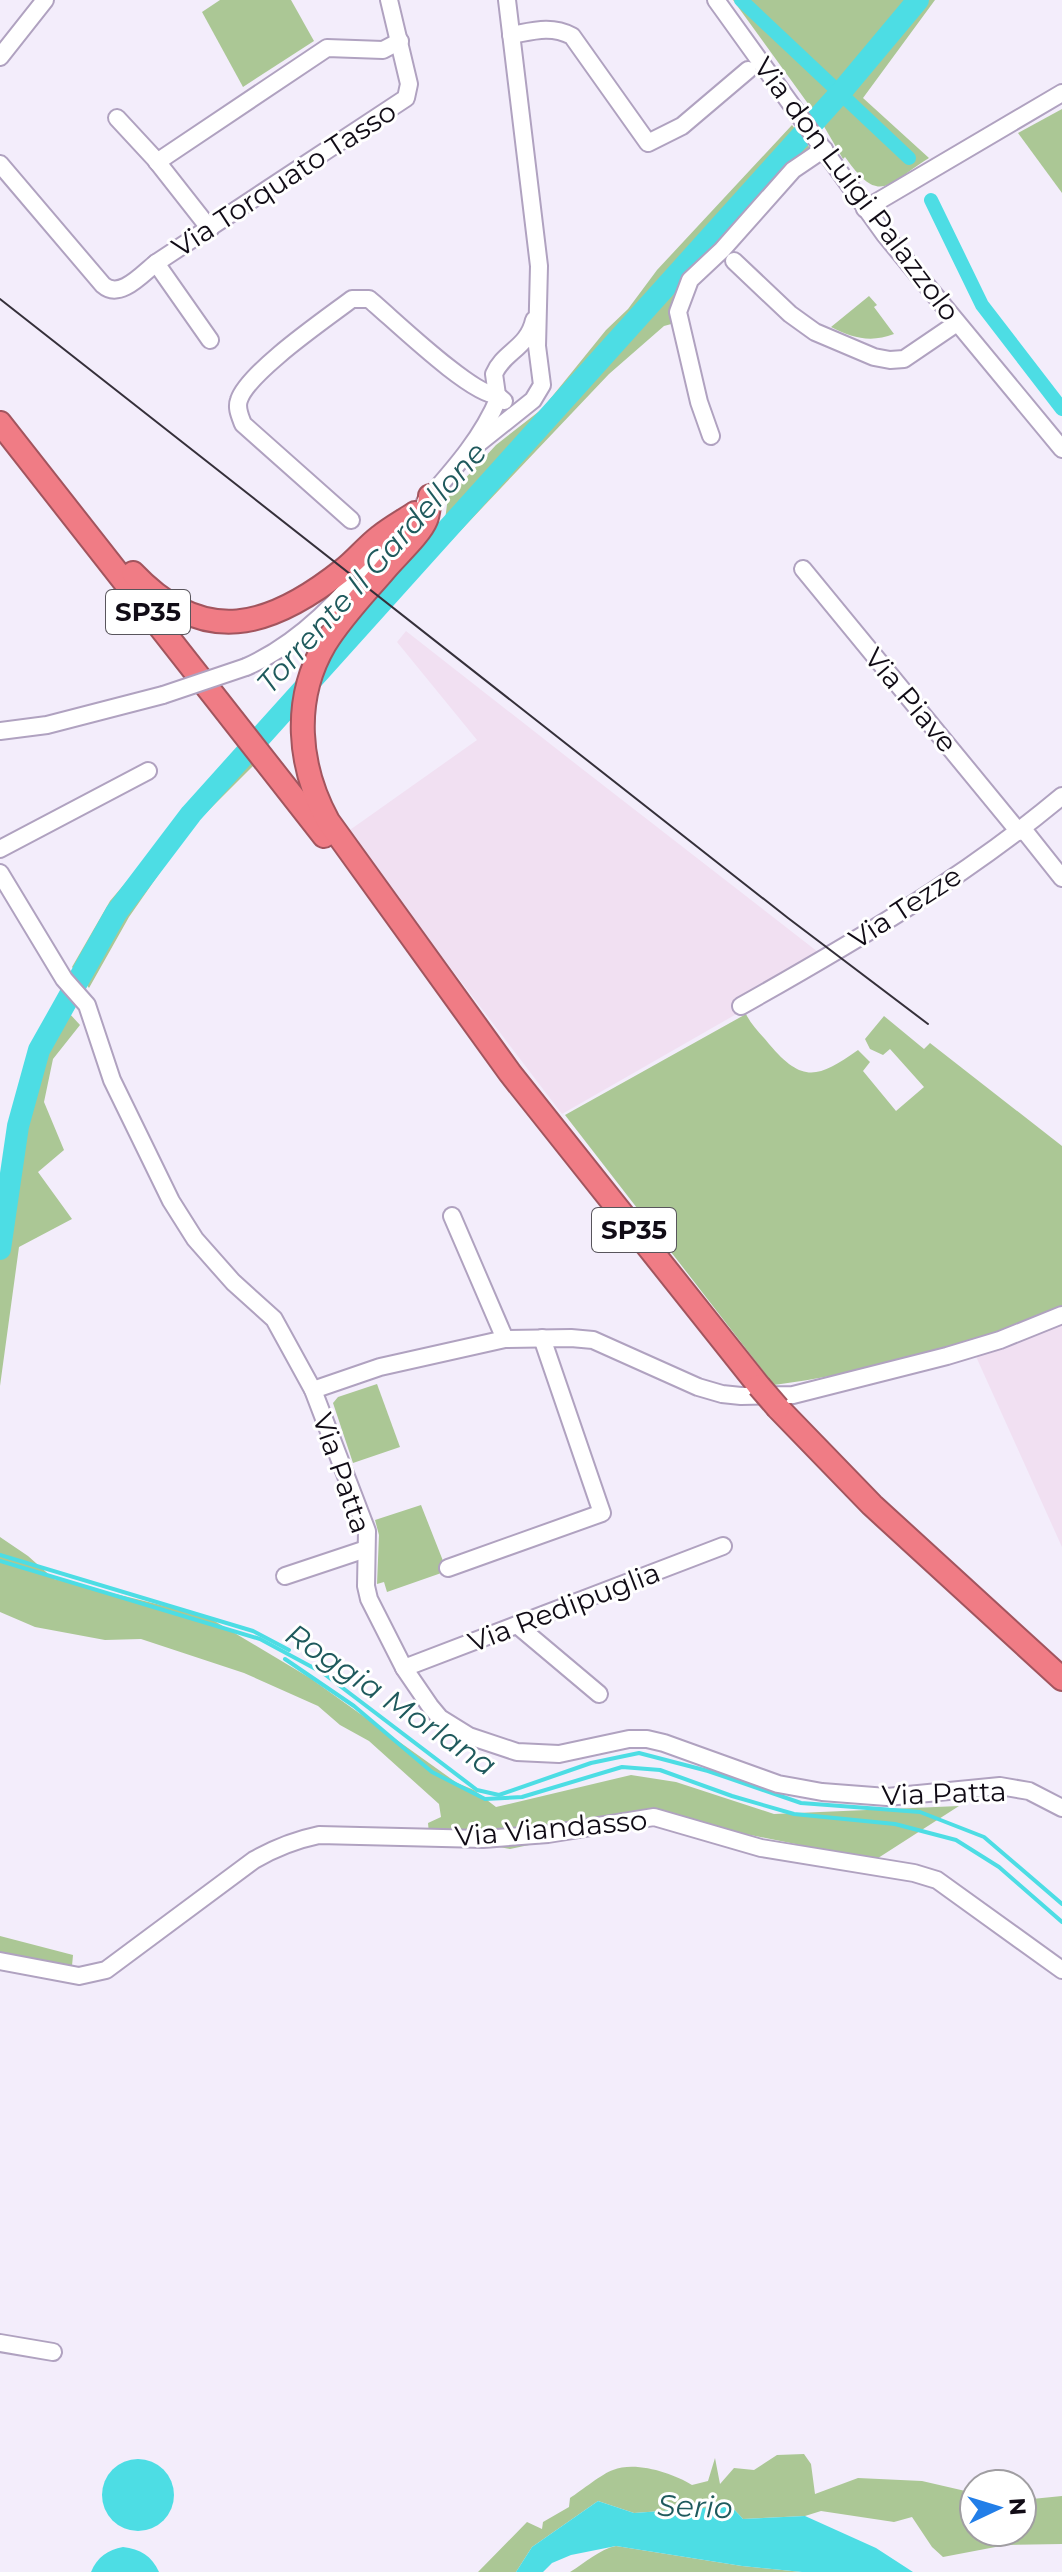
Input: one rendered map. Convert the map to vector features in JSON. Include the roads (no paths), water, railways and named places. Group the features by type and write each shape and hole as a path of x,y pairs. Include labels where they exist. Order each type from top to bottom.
{"highway":[{"name":"SP35","path":"0,423 510,1073 771,1396 872,1505 1062,1679"},
{"path":"51,488 84,513 152,593 173,608 213,621 239,622 287,607 314,592 353,562 377,538 415,513"},
{"path":"430,496 426,521 327,642 313,670 303,715 303,749 307,769 328,821 510,1073"}],"street":[{"path":"0,57 45,0"},
{"name":"Via Torquato Tasso","path":"0,164 103,285 110,291 118,291 406,98 409,84 389,0"},
{"path":"469,451 537,395 542,385 537,346 539,266 507,0"},
{"name":"Via don Luigi Palazzolo","path":"716,0 865,209 1062,449"},
{"path":"511,35 547,29 560,30 572,36 648,143 682,126 748,70"},
{"path":"157,162 327,48 383,50 400,41"},
{"path":"865,209 1062,93"},
{"path":"117,118 157,162 210,229"},
{"path":"711,436 699,402 678,312 690,280 728,255 793,170 820,144"},
{"path":"728,255 790,314 815,332 874,357 904,359 957,323"},
{"name":"Via Torquato Tasso","path":"156,263 210,340"},
{"path":"351,520 243,424 238,413 238,401 244,389 294,342 352,299 369,299 456,373 486,394 498,396 510,404 525,404"},
{"path":"456,373 475,378 503,362 519,348 532,328 537,306"},
{"path":"503,362 528,358 541,372"},
{"path":"0,731 47,725 163,695 246,667 283,648 316,622 469,451 489,421 498,396 493,385 503,362"},
{"name":"Via Piave","path":"803,569 1062,878"},
{"path":"0,849 148,771"},
{"name":"Via Tezze","path":"741,1006 835,953 1021,831 1062,796"},
{"name":"Via Patta","path":"0,873 64,979 87,1005 112,1080 171,1201 195,1239 233,1282 274,1319 313,1390 367,1531 369,1599 404,1668 440,1718 469,1736 517,1752 559,1754 629,1739 655,1740 765,1780 822,1792 887,1797 1000,1786 1029,1791 1062,1808"},
{"path":"452,1216 505,1339"},
{"path":"313,1390 380,1367 505,1339 542,1338 593,1340 698,1387 722,1394 771,1396 807,1393 1000,1340 1062,1315"},
{"path":"448,1568 602,1513 542,1338"},
{"name":"Via Redipuglia","path":"404,1668 723,1546"},
{"path":"285,1576 366,1549"},
{"path":"517,1625 599,1694"},
{"name":"Via Viandasso","path":"0,1961 79,1976 106,1970 254,1860 275,1848 319,1835 483,1839 548,1834 654,1817 761,1848 914,1873 937,1880 1062,1970"},
{"path":"0,2343 53,2352"}],"water":[{"path":"145,2459 164,2469 172,2481 172,2509 164,2521 152,2529 131,2531 112,2521 104,2509 102,2488 112,2469 124,2461"},
{"path":"598,2501 634,2513 731,2506 743,2519 805,2516 876,2548 913,2572 802,2572 616,2546 571,2555 552,2563 543,2572 516,2572 532,2547"},
{"path":"123,2547 145,2554 159,2572 91,2572 104,2555"}],"waterway":[{"path":"741,0 909,158"},
{"name":"Torrente Il Gardellone","path":"0,1249 18,1126 39,1050 116,913 191,814 841,92 918,0"},
{"path":"931,200 982,305 1062,409"},
{"path":"0,1555 253,1631 289,1650"},
{"name":"Roggia Morlana","path":"0,1561 260,1639 323,1673 477,1790 499,1795 591,1763 639,1753 708,1771 801,1803 920,1812 984,1837 1062,1904"},
{"path":"285,1659 354,1706 432,1772 485,1799 522,1797 622,1767 660,1770 794,1814 895,1824 956,1840 999,1867 1062,1922"}],"tram line":[{"path":"0,299 788,918 928,1024"}],"water label":[{"name":"Serio","path":"695,2507"}]}
